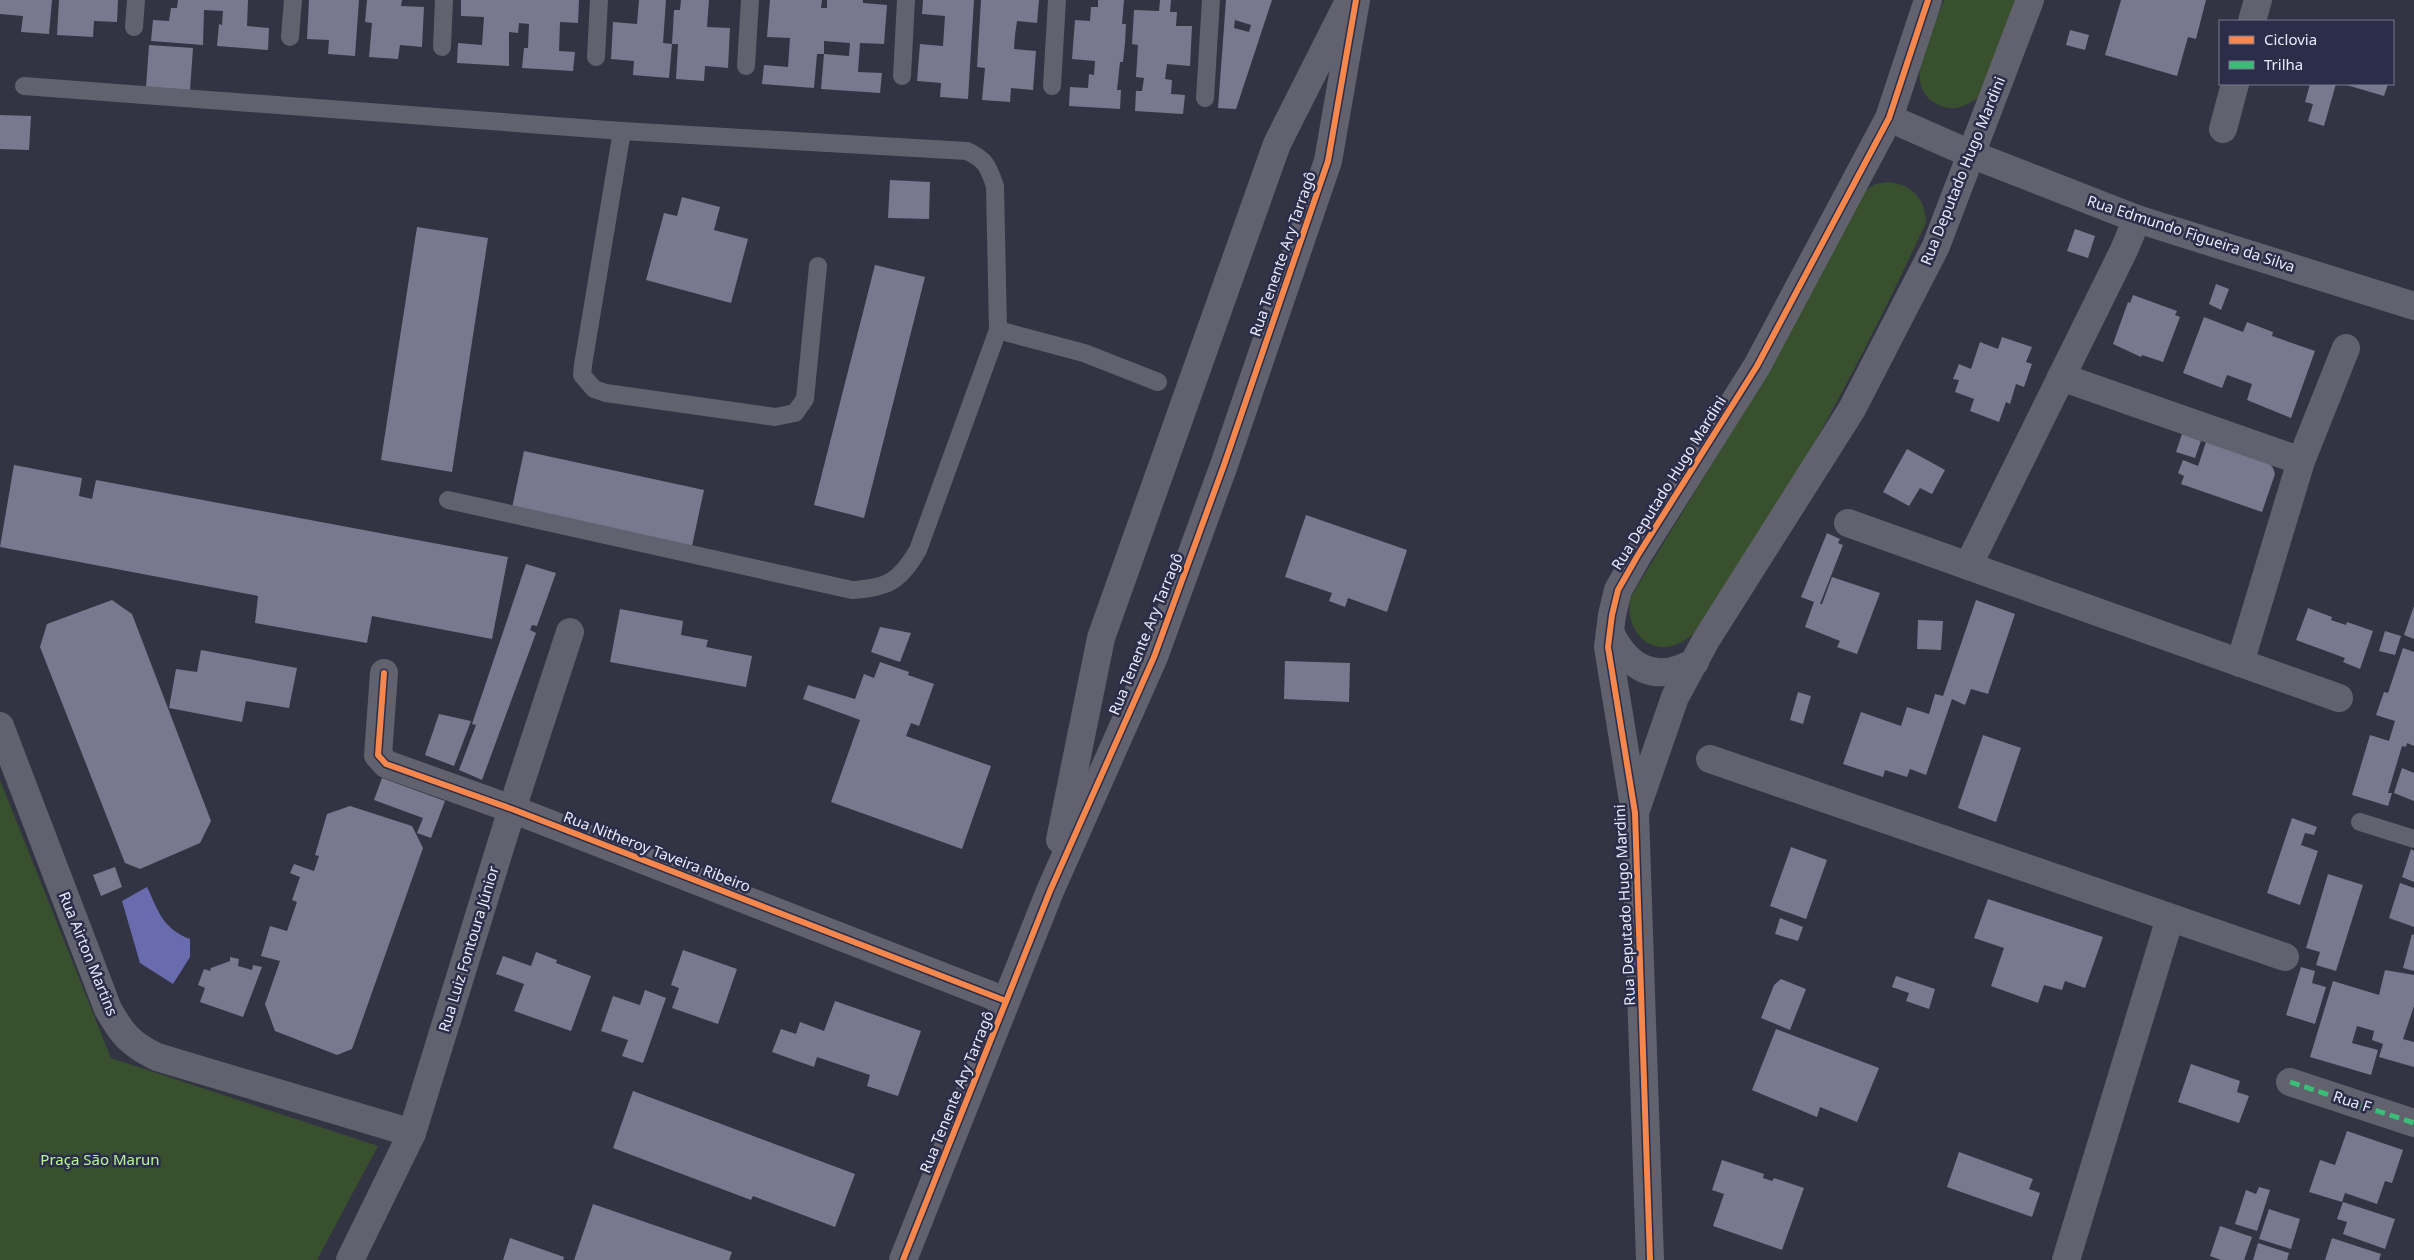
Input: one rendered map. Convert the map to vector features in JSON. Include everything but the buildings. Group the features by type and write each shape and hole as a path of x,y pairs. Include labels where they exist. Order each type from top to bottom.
{"street":[{"name":"Rua Tenente Ary Tarragô","path":"1050,891 1101,638 1277,144 1350,0"},
{"name":"Rua Tenente Ary Tarragô","path":"903,1260 1050,891 1154,657 1224,465 1328,161 1356,0"},
{"name":"Rua Deputado Hugo Mardini","path":"1650,1260 1635,813 1608,647 1609,631 1618,590 1757,366 1889,118 1928,0"},
{"name":"Rua Deputado Hugo Mardini","path":"1635,813 1676,697 1706,640 1852,409 1936,246 1973,154 2030,0"},
{"path":"2252,20 2258,0"},
{"path":"2223,129 2235,85"},
{"name":"Rua Edmundo Figueira da Silva","path":"1889,118 1973,154 2137,219 2414,306"},
{"path":"1968,566 2137,219"},
{"path":"2240,663 2301,461 2346,348"},
{"path":"2061,377 2301,461"},
{"path":"1848,523 2339,698"},
{"path":"1609,631 1622,654 1632,664 1645,670 1658,672 1673,670 1695,662"},
{"name":"Rua Luiz Fontoura Júnior","path":"350,1260 412,1133 512,809 570,632"},
{"name":"Rua Nitheroy Taveira Ribeiro","path":"384,673 378,750 381,760 386,764 512,809 1006,1001"},
{"name":"Rua Airton Martins","path":"0,726 108,1009 128,1039 138,1048 157,1057 412,1133"},
{"path":"1710,759 2285,957"},
{"path":"2066,1260 2170,918"},
{"name":"Rua F","path":"2290,1082 2414,1123"}],"lane":[{"path":"134,27 136,0"},
{"path":"290,37 293,0"},
{"path":"442,47 444,0"},
{"path":"596,57 599,0"},
{"path":"746,66 750,0"},
{"path":"902,76 906,0"},
{"path":"1052,86 1057,0"},
{"path":"1205,98 1211,0"},
{"path":"24,86 622,131 949,148 967,151 981,158 989,169 995,186 998,330 918,550 907,568 894,581 874,589 852,590 448,500"},
{"path":"622,131 583,365 582,375 594,389 606,393 775,417 795,412 805,399 818,266"},
{"path":"998,330 1084,353 1158,382"},
{"path":"2360,822 2414,839"}],"green space":[{"path":"1944,0 2019,0 1980,96 1967,105 1957,108 1941,106 1928,98 1921,86 1922,58"},
{"path":"1887,182 1904,186 1915,194 1923,206 1926,223 1848,382 1784,495 1693,634 1681,643 1669,647 1647,643 1633,625 1630,613 1630,598 1743,413 1865,191 1875,184"},
{"name":"Praça São Marun","path":"0,780 111,1058 378,1146 317,1260 0,1260"}],"water":[{"path":"147,887 162,918 173,930 190,939 190,957 173,984 140,963 122,901"}],"marked path":[{"path":"2290,1082 2414,1123"}],"cycle path":[{"path":"903,1260 1050,891 1154,657 1224,465 1328,161 1356,0"},
{"path":"1650,1260 1635,813 1608,647 1612,615 1618,590 1757,366 1889,118 1928,0"},
{"path":"384,673 378,755 386,764 512,809 1006,1001"}]}
